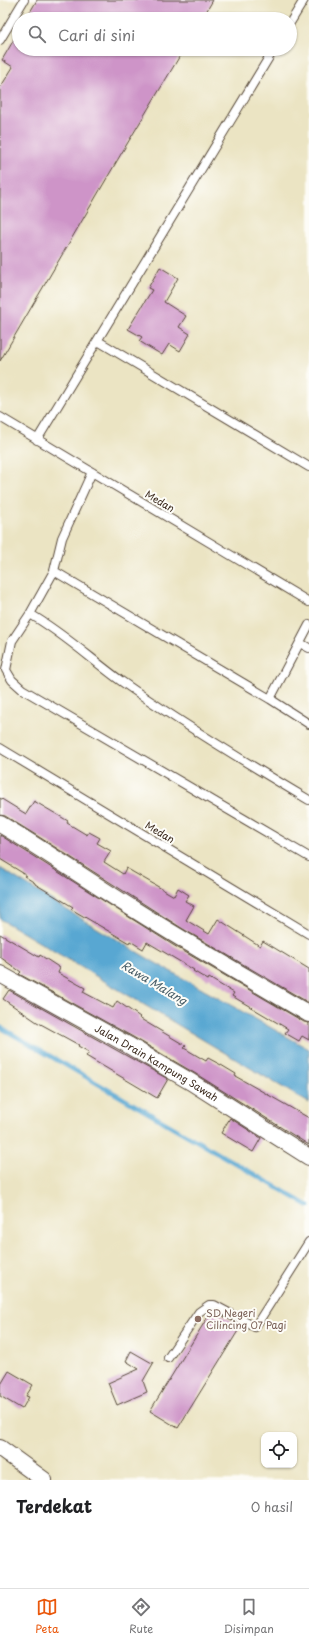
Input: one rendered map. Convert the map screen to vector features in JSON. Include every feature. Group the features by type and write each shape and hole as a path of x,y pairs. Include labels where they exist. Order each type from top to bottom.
{"street":[{"path":"0,824 45,851 65,866 136,911 309,1014"},
{"name":"Jalan Drain Kampung Sawah","path":"0,974 185,1078 309,1157"},
{"path":"0,1448 44,1480"}],"lane":[{"path":"17,12 24,0"},
{"path":"297,14 307,1"},
{"path":"0,40 12,20"},
{"path":"37,440 270,56"},
{"path":"98,340 309,467"},
{"name":"Medan","path":"0,418 309,602"},
{"path":"92,472 62,538 54,571 30,614 12,641 6,670 12,680 29,693 309,857"},
{"path":"54,571 270,699 309,724"},
{"path":"30,614 44,622 121,681 186,725 230,754 309,800"},
{"path":"270,699 309,625"},
{"path":"300,643 309,648"},
{"name":"Medan","path":"0,748 309,934"},
{"path":"168,1358 199,1312 209,1305 214,1305 253,1328 256,1327 308,1244"}],"water":[{"name":"Rawa Malang","path":"0,868 154,962 309,1049 309,1103 0,919"}],"building":[{"path":"37,0 213,0 206,12 30,12"},
{"path":"12,43 12,56 180,56 0,361 0,88 13,67 2,60"},
{"path":"160,267 178,278 164,302 186,316 179,327 190,334 180,351 169,344 162,355 139,341 142,337 128,329 152,290 148,288"},
{"path":"0,798 26,814 34,801 68,821 67,823 87,835 89,832 100,838 97,843 111,851 104,862 123,874 126,868 174,896 178,888 189,895 185,901 194,906 186,920 209,934 218,919 260,946 263,941 309,969 309,1003 183,929 39,837 5,816 0,815"},
{"path":"0,835 173,945 304,1022 309,1023 309,1040 302,1036 299,1041 285,1033 288,1029 232,996 234,993 209,978 208,980 147,942 143,949 130,941 129,943 71,909 73,907 35,884 24,876 26,875 0,859"},
{"path":"0,934 39,957 40,955 60,968 58,973 85,988 83,992 113,1008 117,1001 140,1017 139,1018 186,1046 184,1048 206,1061 208,1058 221,1065 236,1074 235,1076 309,1118 309,1145 196,1074 133,1037 19,974 21,972 0,957"},
{"path":"9,990 168,1079 157,1098 86,1056 89,1052 78,1046 79,1045 37,1022 3,999"},
{"path":"230,1118 261,1138 253,1152 221,1133"},
{"path":"212,1310 241,1326 178,1428 150,1411"},
{"path":"131,1351 152,1363 154,1362 143,1381 147,1392 117,1405 108,1383 139,1369 126,1361"},
{"path":"9,1371 33,1385 26,1396 29,1397 22,1409 0,1396 0,1386"}],"waterway":[{"path":"0,1027 309,1206"}],"place":[{"name":"SD Negeri Cilincing 07 Pagi","path":"198,1319"}]}
